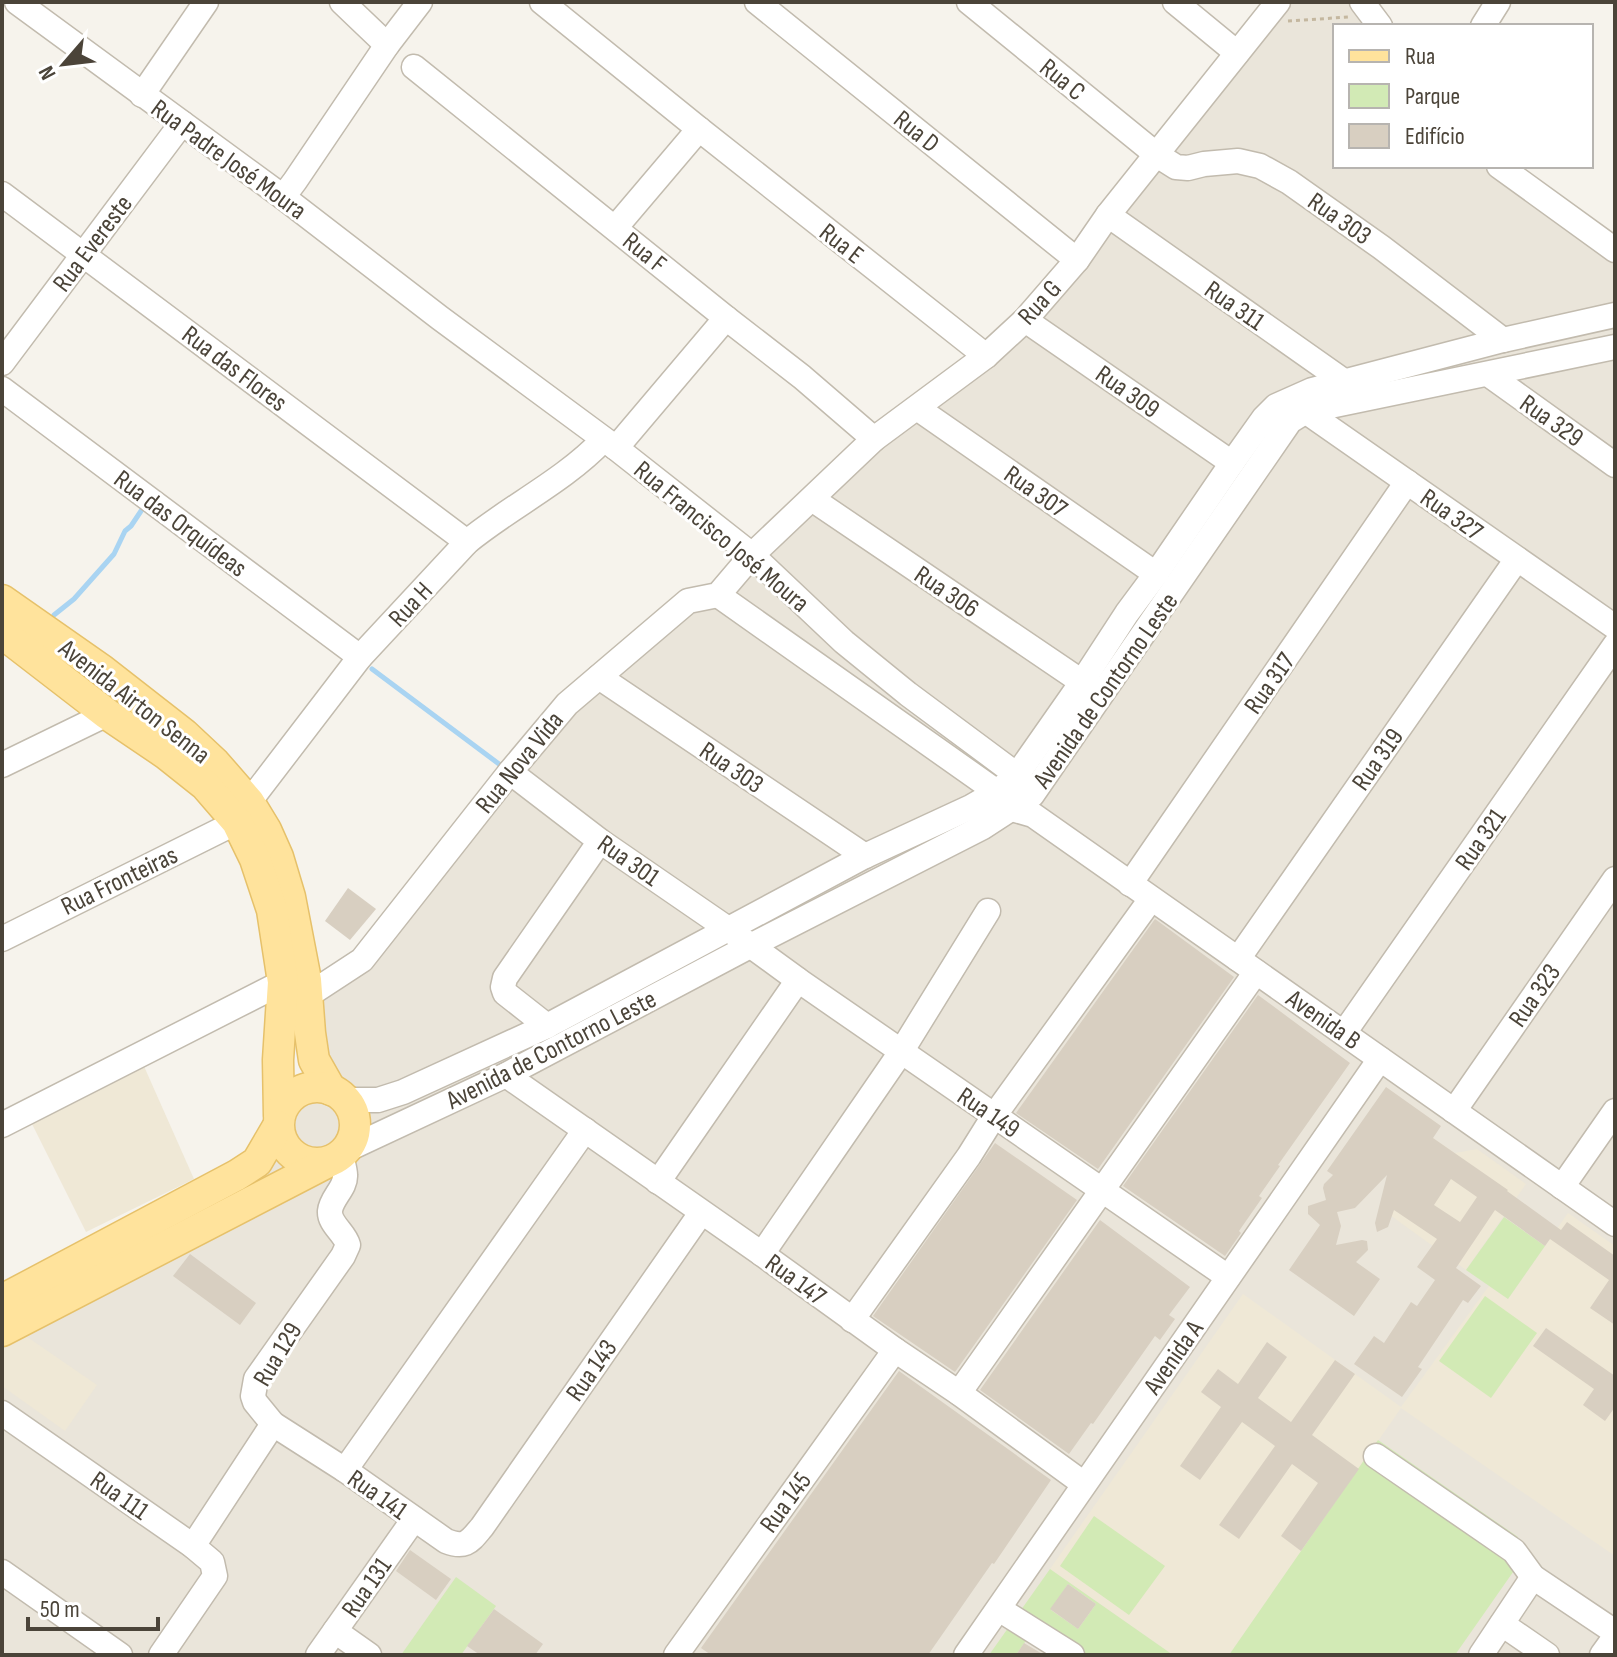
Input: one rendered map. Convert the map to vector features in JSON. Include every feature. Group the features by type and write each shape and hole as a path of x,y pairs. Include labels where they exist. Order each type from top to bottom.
{"main road":[{"name":"Avenida Airton Senna","path":"2,600 102,670 184,734 215,763 243,812"},
{"name":"Avenida Airton Senna","path":"2,633 266,830 290,897 306,980 295,989 278,1060 278,1121"},
{"name":"Avenida Airton Senna","path":"295,989 314,1060 338,1095"},
{"path":"2,1300 257,1162 284,1104 293,1094 318,1087 338,1095 350,1105 355,1123 352,1141 338,1156 317,1164 297,1159 288,1151 278,1121"},
{"name":"Avenida de Contorno Leste","path":"2,1331 338,1156"}],"street":[{"path":"142,95 206,2"},
{"path":"342,2 387,45"},
{"path":"283,197 420,2"},
{"name":"Rua E","path":"542,2 986,356"},
{"name":"Rua D","path":"757,2 1077,260"},
{"name":"Rua C","path":"969,2 1157,155"},
{"path":"1175,2 1237,53"},
{"name":"Rua G","path":"752,555 874,439 986,356 1025,320 1077,260 1108,215 1278,2"},
{"path":"1484,24 1498,2"},
{"name":"Rua Padre José Moura","path":"34,7 142,95 283,197 440,318"},
{"name":"Rua F","path":"414,67 802,377 874,439"},
{"name":"Rua Evereste","path":"2,363 182,123"},
{"path":"615,228 699,129"},
{"name":"Rua 303","path":"1157,155 1176,167 1238,161 1260,166 1289,182 1370,239 1503,340"},
{"path":"1502,168 1615,250"},
{"name":"Rua das Flores","path":"2,194 467,542"},
{"name":"Rua 311","path":"1108,215 1348,393"},
{"name":"Avenida de Contorno Leste","path":"1348,393 1503,340 1615,315"},
{"name":"Rua Francisco José Moura","path":"440,318 610,444 752,555 844,642 1017,775 1018,803"},
{"name":"Rua H","path":"243,812 360,657 467,542 610,444 726,318"},
{"name":"Rua 309","path":"1025,320 1232,463"},
{"name":"Avenida de Contorno Leste","path":"338,1156 506,1075 983,827 1018,803 1312,390 1348,393 1488,374 1615,347"},
{"name":"Rua 329","path":"1488,374 1615,465"},
{"name":"Rua das Orquídeas","path":"2,389 360,657"},
{"name":"Avenida de Contorno Leste","path":"1017,775 1264,418 1276,406 1298,406"},
{"name":"Rua 327","path":"1298,406 1615,627"},
{"name":"Rua 307","path":"917,408 1156,574"},
{"name":"Rua 317","path":"1130,884 1407,482"},
{"name":"Rua 306","path":"812,499 1082,682"},
{"path":"718,595 752,555"},
{"name":"Rua 319","path":"959,1393 1102,1190 1517,559"},
{"name":"Rua Francisco José Moura","path":"718,595 1018,803"},
{"name":"Rua Nova Vida","path":"2,1125 362,960 567,704 688,601 718,595"},
{"name":"Rua 321","path":"1344,1033 1615,645"},
{"name":"Rua 303","path":"599,677 865,856"},
{"path":"2,765 107,714"},
{"name":"Rua 301","path":"510,772 600,841 750,946"},
{"name":"Avenida de Contorno Leste","path":"338,1095 378,1100 403,1092 547,1026 865,856 971,807 1018,803"},
{"name":"Avenida B","path":"1018,803 1615,1224"},
{"name":"Rua Fronteiras","path":"2,939 243,812"},
{"path":"547,1026 505,993 505,978 600,841"},
{"name":"Rua 323","path":"1454,1111 1615,879"},
{"path":"852,1320 1151,899"},
{"path":"762,1254 901,1052 988,911"},
{"name":"Rua 149","path":"750,946 1228,1277"},
{"path":"658,1182 798,980"},
{"name":"Avenida A","path":"966,1655 1380,1059"},
{"name":"Rua 147","path":"506,1075 1084,1484"},
{"path":"1562,1187 1615,1111"},
{"path":"345,1470 585,1130"},
{"name":"Rua 129","path":"193,1546 273,1424 255,1402 256,1379 348,1245 330,1216 346,1176 338,1156"},
{"name":"Rua 143","path":"482,1527 701,1213"},
{"name":"Rua 145","path":"676,1655 895,1350"},
{"name":"Rua 111","path":"2,1413 193,1546 214,1565 215,1576 161,1655"},
{"name":"Rua 141","path":"273,1424 446,1541 463,1544 482,1527"},
{"path":"1376,1456 1514,1551 1533,1577 1615,1635 1602,1655"},
{"name":"Rua 131","path":"318,1655 414,1519"},
{"path":"2,1572 120,1655"},
{"path":"1481,1655 1533,1577"},
{"path":"999,1609 1072,1655"},
{"path":"1502,1624 1547,1655"},
{"path":"335,1631 369,1655"}],"path":[{"path":"1260,23 1373,11"}],"shaded area":[{"path":"1278,2 1362,2 1378,24 1333,24 1333,168 1502,168 1615,250 1615,1655 2,1655 2,1300 237,1175 293,1094 318,1087 307,996 362,960 550,726 986,356"},
{"path":"143,1064 194,1179 86,1232 32,1124"},
{"path":"1433,1138 1455,1153 1477,1149 1526,1184 1466,1270 1383,1210"},
{"path":"1568,1213 1615,1246 1615,1556 1401,1408 1229,1655 1173,1655 1050,1569 1243,1294 1401,1407 1489,1286 1508,1299"},
{"path":"20,1332 97,1385 65,1431 2,1386 2,1341"}],"green space":[{"path":"1504,1217 1545,1246 1508,1299 1466,1270"},
{"path":"1485,1296 1537,1333 1491,1398 1439,1361"},
{"path":"1378,1440 1518,1537 1515,1543 1527,1552 1455,1655 1229,1655"},
{"path":"1094,1516 1165,1566 1129,1615 1060,1566"},
{"path":"1050,1569 1173,1655 1049,1655 1027,1639 1016,1655 989,1655","holes":["1068,1584 1096,1604 1078,1629 1051,1610"]},
{"path":"456,1577 496,1606 461,1655 401,1655"}],"building":[{"path":"348,888 376,909 350,940 325,921"},
{"path":"1155,919 1234,977 1098,1169 1016,1113"},
{"path":"1258,995 1350,1063 1278,1165 1259,1196 1262,1198 1225,1256 1123,1186"},
{"path":"1386,1087 1441,1126 1433,1138 1561,1230 1567,1222 1615,1256 1615,1325 1590,1308 1609,1280 1550,1239 1545,1246 1495,1210 1456,1268 1481,1286 1468,1303 1463,1300 1418,1367 1422,1369 1402,1397 1354,1364 1374,1336 1384,1343 1411,1302 1417,1306 1435,1280 1417,1267 1437,1239 1394,1210 1388,1227 1377,1232 1375,1223 1387,1175 1355,1208 1337,1212 1341,1226 1336,1245 1367,1241 1368,1250 1356,1262 1380,1279 1354,1316 1289,1270 1320,1225 1308,1214 1308,1206 1326,1200 1324,1184 1333,1175 1327,1171","holes":["1451,1179 1477,1197 1460,1222 1434,1205"]},
{"path":"995,1143 1077,1200 955,1372 873,1316"},
{"path":"1100,1220 1190,1287 1169,1315 1175,1319 1160,1340 1155,1336 1069,1454 980,1390"},
{"path":"190,1254 256,1303 240,1325 173,1276"},
{"path":"1546,1328 1615,1376 1615,1407 1605,1421 1583,1405 1594,1389 1533,1346"},
{"path":"1267,1342 1287,1357 1258,1398 1291,1422 1335,1360 1355,1374 1312,1435 1359,1469 1301,1551 1281,1536 1318,1483 1292,1464 1239,1539 1219,1525 1275,1446 1242,1422 1200,1480 1180,1466 1221,1407 1201,1392 1218,1369 1238,1384"},
{"path":"899,1371 1051,1480 928,1655 711,1655 701,1648"},
{"path":"410,1550 451,1579 436,1600 396,1571"},
{"path":"1068,1584 1096,1604 1078,1629 1050,1609"},
{"path":"494,1609 543,1644 535,1655 480,1655 467,1646"},
{"path":"1024,1643 1044,1655 1016,1655"}],"waterway":[{"path":"54,615 74,599 114,554 125,531 141,511"},
{"path":"372,669 503,767"}]}
